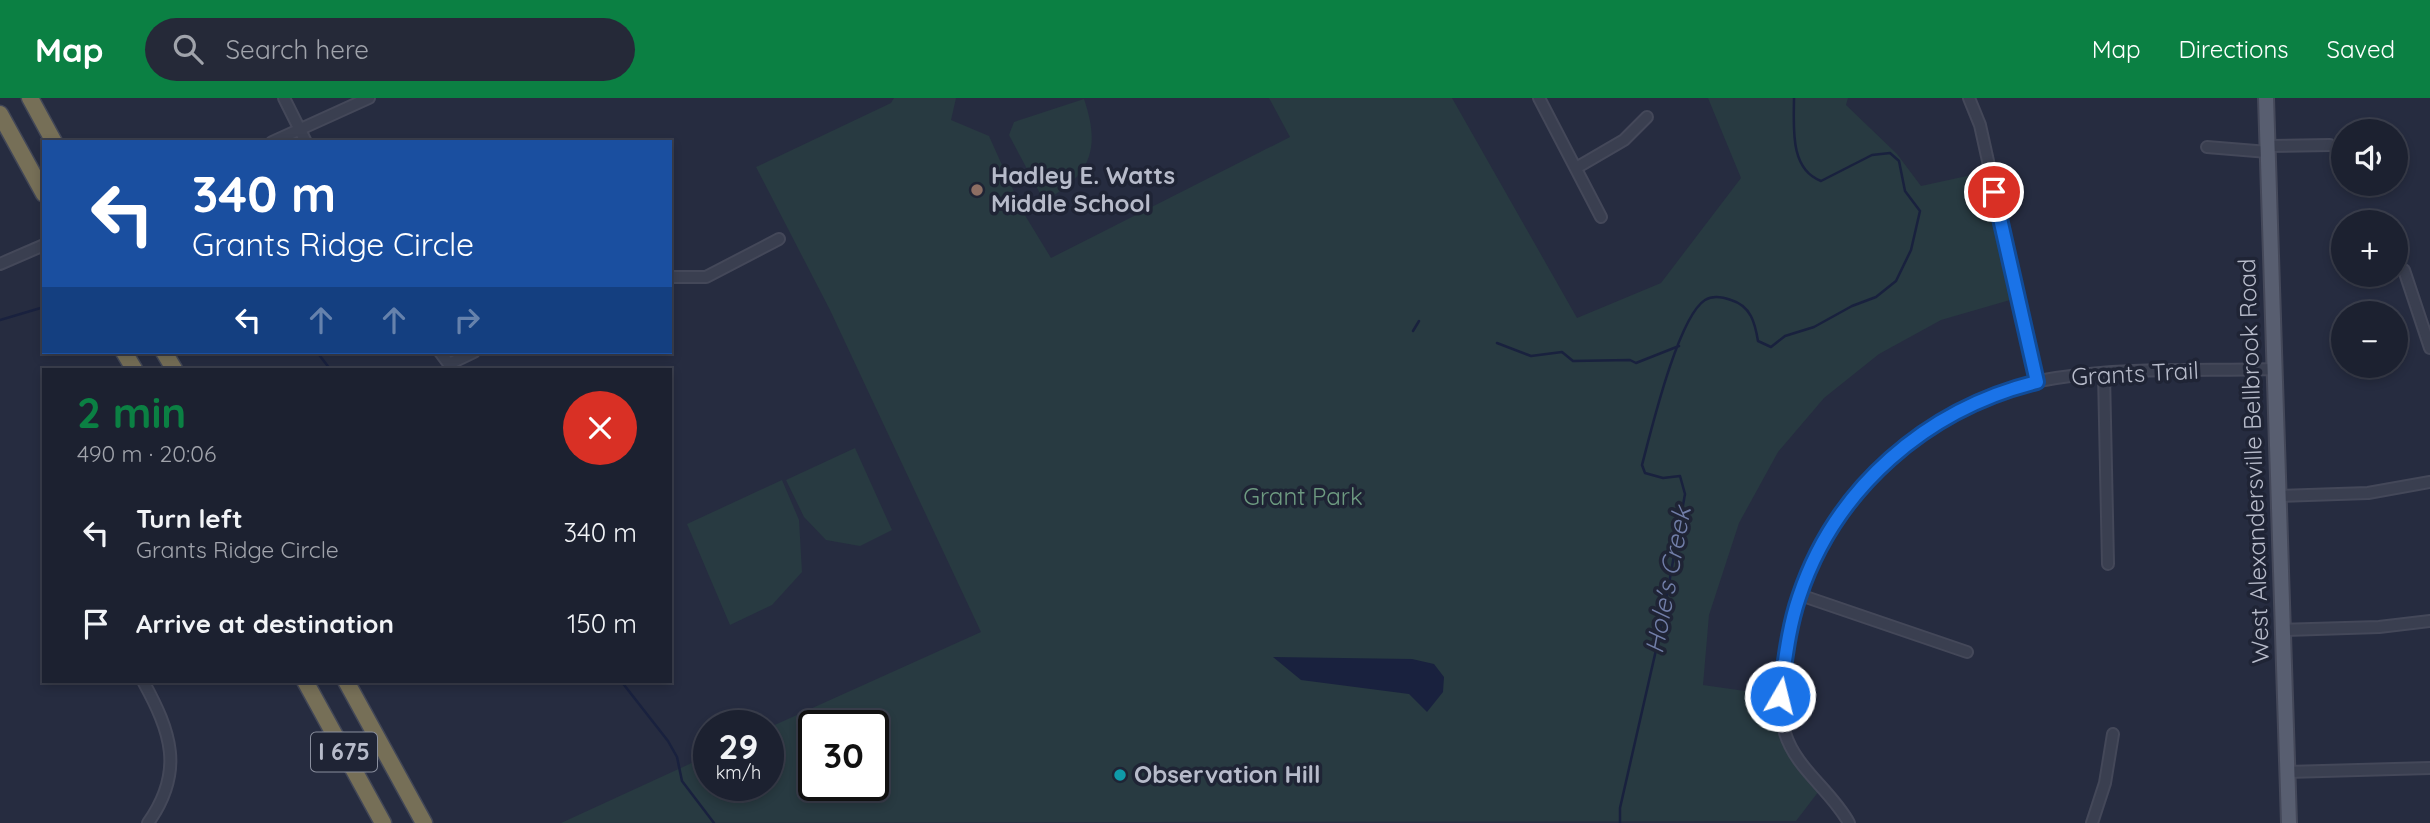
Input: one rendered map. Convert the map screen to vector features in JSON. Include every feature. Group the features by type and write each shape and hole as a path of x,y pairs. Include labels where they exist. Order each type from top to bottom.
{"highway":[{"path":"30,98 53,140"},
{"path":"0,114 42,190"},
{"name":"I 675","path":"306,683 383,823"},
{"name":"I 675","path":"347,683 424,823"}],"main road":[{"name":"West Alexandersville Bellbrook Road","path":"2266,98 2289,823"}],"street":[{"path":"284,98 305,140"},
{"path":"276,140 369,98"},
{"path":"1539,98 1601,217"},
{"path":"1969,98 1979,125 2037,382"},
{"path":"1576,167 1624,140 1647,117"},
{"path":"2207,147 2268,149 2330,145"},
{"path":"672,277 706,277 779,239"},
{"path":"0,264 42,246"},
{"path":"2408,282 2430,348"},
{"path":"442,354 449,364 470,354"},
{"name":"Grants Trail","path":"1849,823 1839,807 1799,761 1782,723 1782,683 1800,595 1813,563 1838,518 1887,461 1934,424 1960,409 2037,382 2104,374 2273,369"},
{"path":"2104,374 2108,564"},
{"path":"2278,496 2368,493 2430,482"},
{"path":"1800,595 1967,652"},
{"path":"2282,630 2379,627 2430,621"},
{"path":"144,683 164,724 171,761 163,798 148,823"},
{"path":"2092,823 2105,783 2113,734"},
{"path":"2287,772 2430,768"}],"green space":[{"name":"Grant Park","path":"894,98 956,98 951,120 989,136 1023,212 1051,258 1290,137 1269,98 1452,98 1577,318 1661,283 1741,178 1708,98 1848,98 1846,105 1897,154 1921,186 1990,171 2017,298 1941,320 1879,354 1824,398 1778,452 1739,523 1709,615 1703,685 1780,696 1786,736 1822,787 1796,821 561,823 693,762 693,801 784,801 784,721 798,714 798,801 889,801 889,710 808,710 981,632 830,310 756,167 891,103"},
{"path":"1084,99 1092,132 1088,159 1072,181 1044,201 1009,135 1014,122"},
{"path":"855,448 892,530 860,546 826,540 804,517 786,480"},
{"path":"782,480 799,520 802,572 772,605 730,625 687,524"}],"water":[{"path":"1273,657 1412,659 1434,664 1444,677 1443,692 1427,712 1409,694 1301,680"}],"waterway":[{"name":"Hole's Creek","path":"1620,823 1620,808 1661,628 1685,494 1680,476 1663,478 1645,473 1642,465 1667,376 1685,328 1705,300 1725,298 1748,311 1758,341 1771,347 1785,336 1814,327 1852,306 1876,297 1896,281 1911,250 1920,211 1905,191 1899,161 1890,153 1872,155 1821,181 1803,167 1798,157 1794,133 1794,98"},
{"name":"Hole's Creek","path":"0,320 42,308"},
{"path":"1413,331 1419,321"},
{"path":"1497,343 1531,356 1562,352 1573,361 1630,360 1636,363 1679,346"},
{"name":"Hole's Creek","path":"319,354 329,368"},
{"name":"Hole's Creek","path":"623,683 668,741 677,757 682,781 714,823"}],"place":[{"name":"Hadley E. Watts Middle School","path":"977,190"},
{"name":"Observation Hill","path":"1120,775"}],"route":[{"path":"1780,696 1787,644 1800,595 1821,546 1849,503 1887,461 1934,424 1975,402 2037,382 1994,192"}]}
